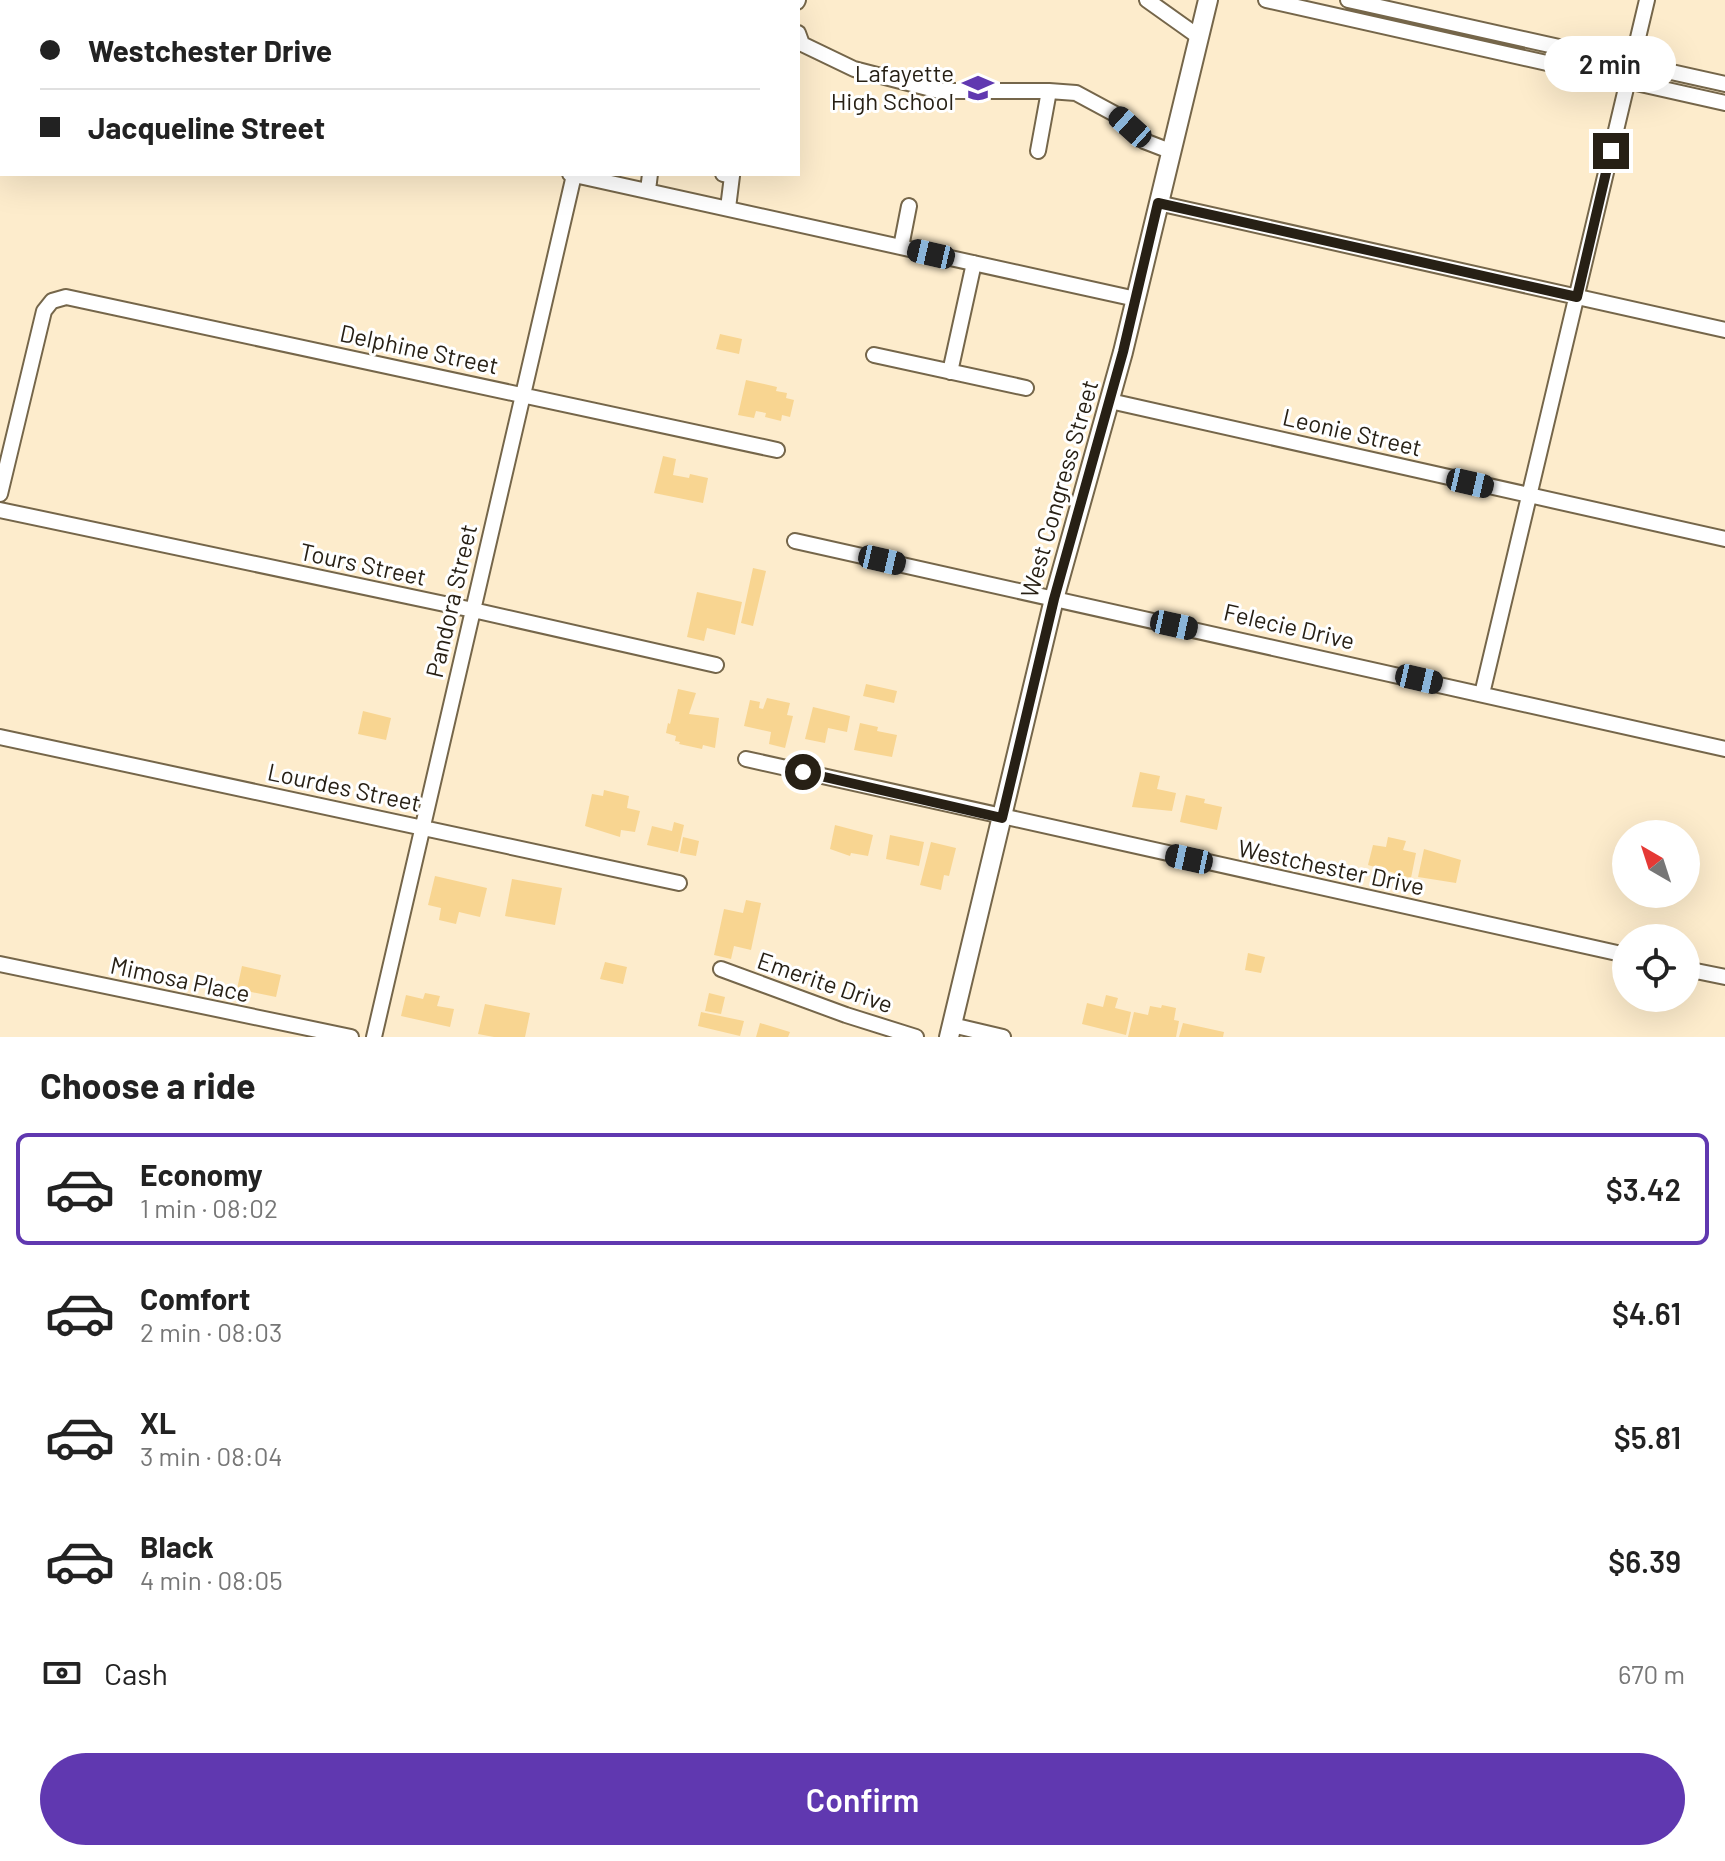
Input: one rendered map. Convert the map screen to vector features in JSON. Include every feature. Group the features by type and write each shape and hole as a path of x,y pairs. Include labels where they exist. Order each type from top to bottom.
{"main road":[{"name":"West Congress Street","path":"951,1031 1054,599 1110,401 1208,0"}],"street":[{"path":"1147,0 1199,37"},
{"path":"1266,0 1328,7 1371,24 1725,103"},
{"path":"1348,0 1725,84"},
{"path":"1482,694 1647,0"},
{"path":"1371,24 1375,6"},
{"path":"1478,48 1482,29"},
{"path":"800,38 802,44 854,69 939,91 1076,93 1115,114 1144,141 1170,151"},
{"path":"1038,151 1049,91"},
{"name":"Pandora Street","path":"374,1037 572,176"},
{"path":"582,176 1136,299"},
{"path":"648,190 650,176"},
{"path":"728,208 732,176"},
{"path":"1158,203 1725,330"},
{"path":"901,247 909,206"},
{"path":"950,372 974,263"},
{"name":"Delphine Street","path":"0,494 44,311 52,301 66,297 777,450"},
{"path":"874,355 1026,388"},
{"name":"Leonie Street","path":"1110,401 1725,539"},
{"name":"Tours Street","path":"0,510 716,665"},
{"name":"Felecie Drive","path":"795,541 1725,749"},
{"name":"Lourdes Street","path":"0,737 679,883"},
{"name":"Westchester Drive","path":"746,759 1612,952"},
{"name":"Mimosa Place","path":"0,964 351,1037"},
{"name":"Emerite Drive","path":"721,969 916,1037"},
{"path":"1700,972 1725,977"},
{"path":"951,1031 1003,1037"}],"building":[{"path":"720,334 742,339 739,354 716,349"},
{"path":"746,380 777,387 776,391 787,393 786,398 794,400 790,417 782,415 781,421 756,411 754,418 738,415"},
{"path":"663,456 676,459 673,475 689,478 690,474 708,478 703,503 654,493"},
{"path":"753,568 766,571 753,626 741,623"},
{"path":"697,592 742,602 735,635 707,628 704,641 687,637"},
{"path":"866,684 897,691 894,703 863,696"},
{"path":"678,689 696,693 689,714 719,718 715,748 703,745 702,749 679,744 675,741 676,736 666,733"},
{"path":"767,698 790,703 787,715 793,716 785,748 769,744 771,732 744,726 750,700 760,702 759,708 763,709"},
{"path":"813,707 850,716 847,732 828,728 825,743 805,739"},
{"path":"363,711 391,718 386,740 358,734"},
{"path":"860,723 897,735 892,757 854,750"},
{"path":"1140,772 1160,776 1157,789 1176,793 1172,811 1132,807"},
{"path":"604,790 629,796 627,808 640,811 635,832 621,830 620,837 585,826 592,794 603,796"},
{"path":"1186,795 1222,807 1217,830 1180,822"},
{"path":"674,822 684,825 678,852 647,845 652,826 672,831"},
{"path":"835,825 873,835 868,856 851,853 850,856 830,849"},
{"path":"890,835 924,842 919,866 886,859"},
{"path":"683,837 699,841 696,856 680,853"},
{"path":"1388,837 1406,841 1403,850 1416,853 1411,878 1368,865 1373,845 1386,847"},
{"path":"931,842 956,848 949,876 944,875 941,890 920,885"},
{"path":"1424,849 1461,860 1456,883 1418,877"},
{"path":"435,876 487,888 480,917 459,912 456,924 439,920 441,908 428,905"},
{"path":"512,879 562,888 555,925 505,916"},
{"path":"746,900 761,903 751,950 734,946 731,959 714,955 724,909 743,913"},
{"path":"1248,953 1265,957 1261,973 1245,970"},
{"path":"605,962 627,967 623,984 600,979"},
{"path":"242,966 281,975 276,997 237,989"},
{"path":"425,993 440,996 437,1006 454,1009 450,1027 401,1016 406,995 423,999"},
{"path":"709,993 725,997 721,1014 705,1011"},
{"path":"1106,995 1118,998 1115,1008 1131,1012 1126,1035 1082,1024 1087,1003 1103,1007"},
{"path":"485,1004 530,1013 525,1037 478,1034"},
{"path":"1162,1005 1176,1008 1174,1020 1179,1021 1176,1037 1128,1037 1134,1012 1148,1015 1150,1006 1161,1008"},
{"path":"701,1012 744,1021 740,1036 698,1026"},
{"path":"760,1023 790,1032 788,1037 756,1037"},
{"path":"1183,1023 1224,1032 1223,1037 1179,1037"}],"place":[{"name":"Lafayette High School","path":"978,88"}],"route":[{"path":"803,772 1002,818 1054,599 1123,352 1158,203 1577,297 1611,151"}]}
